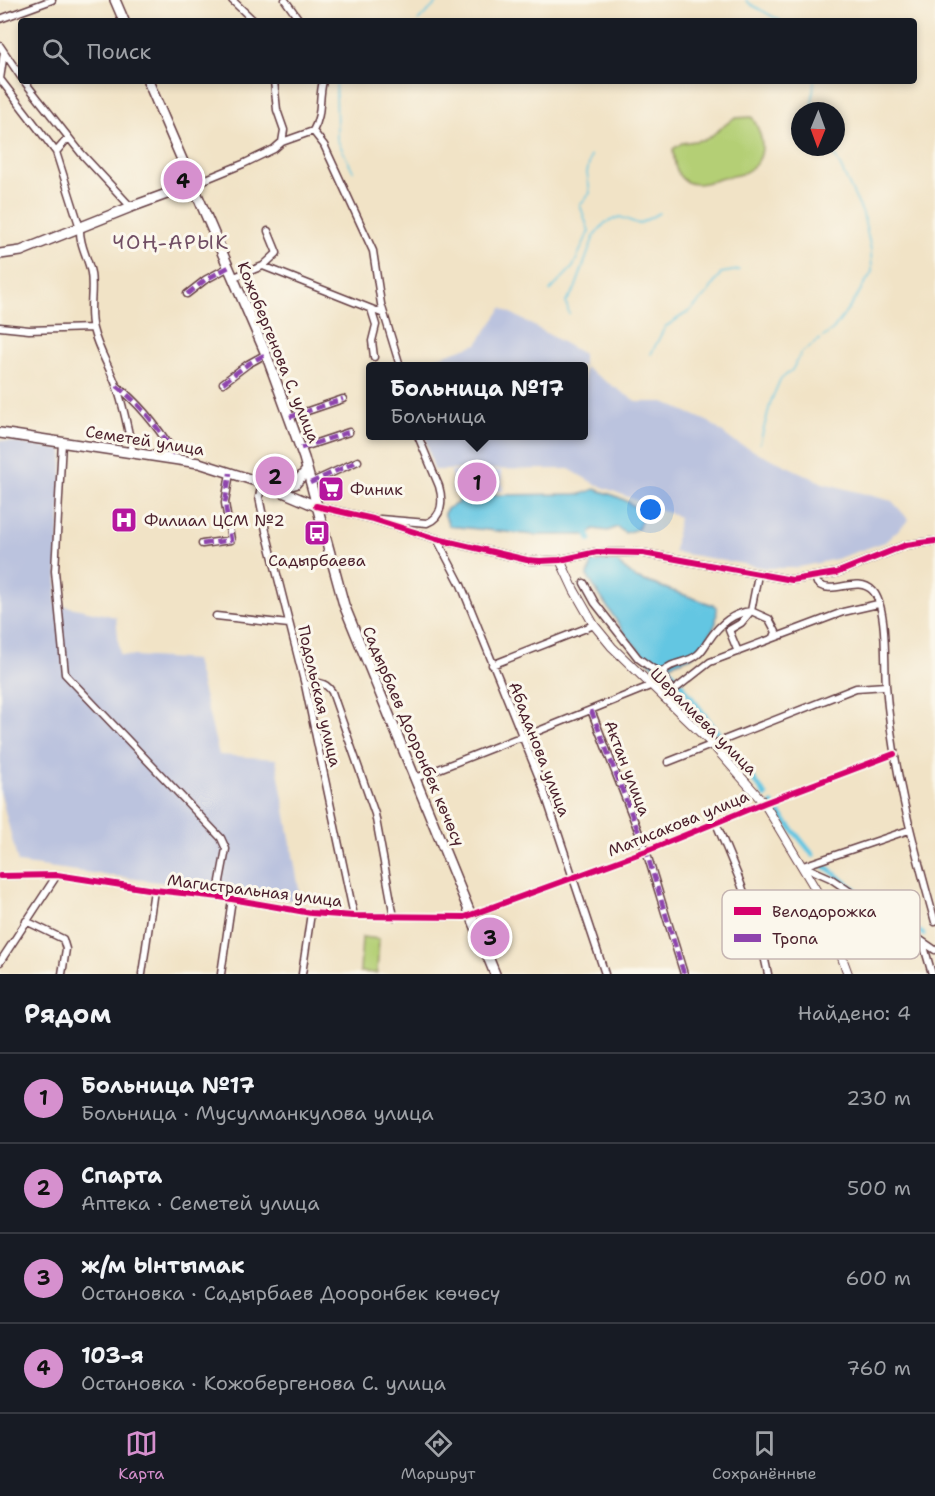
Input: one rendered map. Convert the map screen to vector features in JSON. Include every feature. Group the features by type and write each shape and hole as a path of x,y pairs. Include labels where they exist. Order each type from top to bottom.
{"main road":[{"path":"115,0 123,18"},
{"name":"Кожобергенова С. улица","path":"149,84 266,354 301,448 316,506"},
{"path":"0,255 21,251 194,184"},
{"name":"Семетей улица","path":"0,433 200,463 262,483 316,506"},
{"path":"273,488 289,487 295,484 307,470"},
{"name":"Садырбаев Дооронбек көчөсү","path":"316,506 344,605 495,974"}],"street":[{"path":"0,19 52,0"},
{"path":"232,0 251,18"},
{"path":"285,0 298,18"},
{"path":"2,49 18,73"},
{"path":"2,49 0,79 56,152 80,228 79,239 90,269 93,286 90,310 92,328 117,386 133,453"},
{"path":"26,84 68,138 131,207"},
{"path":"274,84 277,110 284,130 282,142"},
{"path":"194,184 243,164 274,149 282,142 314,131 320,118 322,84"},
{"path":"314,131 324,145 373,251 384,314 399,362"},
{"path":"56,152 68,138"},
{"path":"234,278 263,266 277,253 268,231"},
{"path":"263,266 384,314"},
{"path":"187,294 205,280 229,267"},
{"path":"371,309 376,325 372,341 374,357"},
{"path":"0,327 29,330 92,328"},
{"path":"223,383 266,354"},
{"path":"117,386 135,400 165,439 173,451 169,457"},
{"path":"290,417 343,399"},
{"path":"301,448 349,432"},
{"path":"373,519 427,523 433,521 439,513 442,494 420,440"},
{"path":"62,442 55,571 65,675 221,838 226,849 220,881 220,897"},
{"path":"310,483 358,461"},
{"path":"202,544 231,540 225,502 230,473"},
{"name":"Подольская улица","path":"262,483 259,497 305,685 354,916"},
{"path":"316,506 373,519 437,539 527,560 560,560 590,552 621,552 792,579 815,578 859,565 906,545 935,542"},
{"name":"Абаданова улица","path":"437,539 461,585 521,738 542,785 605,974"},
{"name":"Шералиева улица","path":"560,560 594,625 622,658 712,744 764,803 816,890"},
{"path":"738,652 729,630 741,623 751,611 758,575"},
{"path":"815,578 817,583 826,588 848,584 868,588 873,591 878,604 883,623 886,686 894,754 909,830 935,922"},
{"path":"584,583 605,616 639,658 653,669 663,672 672,692"},
{"path":"664,698 710,662 843,612 878,604"},
{"path":"663,672 669,666 698,655 712,635 729,618 742,612 751,611 769,619 776,632 774,637"},
{"path":"216,616 289,624"},
{"path":"492,665 594,625"},
{"path":"305,685 324,683 332,692 375,814 394,917"},
{"path":"416,778 651,686"},
{"path":"668,762 856,688 886,686"},
{"name":"Актан улица","path":"591,710 646,852 684,974"},
{"name":"Матисакова улица","path":"472,915 646,852 764,803 894,754"},
{"path":"716,823 743,890"},
{"path":"803,866 909,830"},
{"path":"803,866 830,878 847,890"},
{"path":"0,962 57,875"},
{"name":"Магистральная улица","path":"0,876 57,875 154,890 220,897 311,913 394,917 465,917 472,915"},
{"path":"142,974 154,890"},
{"path":"221,974 232,899"},
{"path":"302,974 311,913"},
{"path":"26,921 63,939 66,949 63,974"},
{"path":"922,943 935,950"},
{"path":"922,943 932,974"},
{"path":"765,959 768,974"},
{"name":"Шералиева улица","path":"842,959 848,974"}],"shaded area":[{"path":"502,308 583,354 583,362 424,362 477,344"},
{"path":"588,370 637,402 664,402 709,422 733,441 823,483 892,501 909,520 885,542 836,559 795,568 767,568 674,552 679,517 595,484 569,469 434,470 426,440 588,440"},
{"path":"0,440 63,450 56,604 116,617 120,655 195,660 219,755 276,759 299,889 298,901 18,863 0,791"},
{"path":"501,471 503,491 453,493 451,472"}],"green space":[{"path":"752,117 760,133 762,149 760,157 750,169 741,174 700,184 683,180 676,168 673,149 682,143 707,139 734,118"},
{"path":"362,937 379,939 377,973 360,972"}],"water":[{"path":"595,489 623,499 634,507 642,519 638,529 625,533 617,527 608,531 594,529 588,535 534,535 449,526 444,513 458,503 459,498 490,495 582,494"},
{"path":"601,561 616,562 636,578 717,608 716,623 705,643 691,657 661,668 652,665 625,634 587,576 592,564"}],"waterway":[{"path":"421,18 440,0"},
{"path":"746,0 776,18"},
{"path":"336,84 337,139 353,171"},
{"path":"812,102 814,84"},
{"path":"550,291 573,267 589,231 580,205 590,193 587,173 591,155"},
{"path":"760,443 771,401 780,380 792,370 801,353 833,330 872,272 871,250 863,214 835,156"},
{"path":"569,314 566,302 575,289 594,236 605,223 620,217 639,224 659,213"},
{"path":"651,354 665,327 691,310 707,294 721,273 739,270"},
{"path":"588,535 590,540"},
{"path":"589,558 598,569"},
{"path":"669,668 719,734"},
{"path":"727,743 766,796"},
{"path":"772,804 813,855"},
{"path":"822,864 856,890"}],"marked path":[{"path":"187,294 205,280 229,267"},
{"path":"223,383 266,354"},
{"path":"117,386 141,408 161,433 173,451 169,457"},
{"path":"290,417 343,399"},
{"path":"301,448 349,432"},
{"path":"310,483 358,461"},
{"path":"202,544 231,540 225,503 230,473"},
{"path":"591,710 646,851 684,974"}],"cycle path":[{"path":"316,506 373,519 437,539 527,560 560,560 597,552 643,553 792,580 836,573 906,545 935,541"},
{"path":"0,876 57,875 154,890 220,897 311,913 354,916 465,917 646,851 894,754"}],"place":[{"name":"103-я","path":"183,180"},
{"name":"Спарта","path":"275,476"},
{"name":"Больница №17","path":"477,482"},
{"name":"Финик","path":"331,489"},
{"name":"Филиал ЦСМ №2","path":"124,520"},
{"name":"Садырбаева","path":"317,533"},
{"name":"ж/м Ынтымак","path":"490,937"}],"district":[{"name":"ЧОҢ-АРЫК","path":"171,242"}]}
